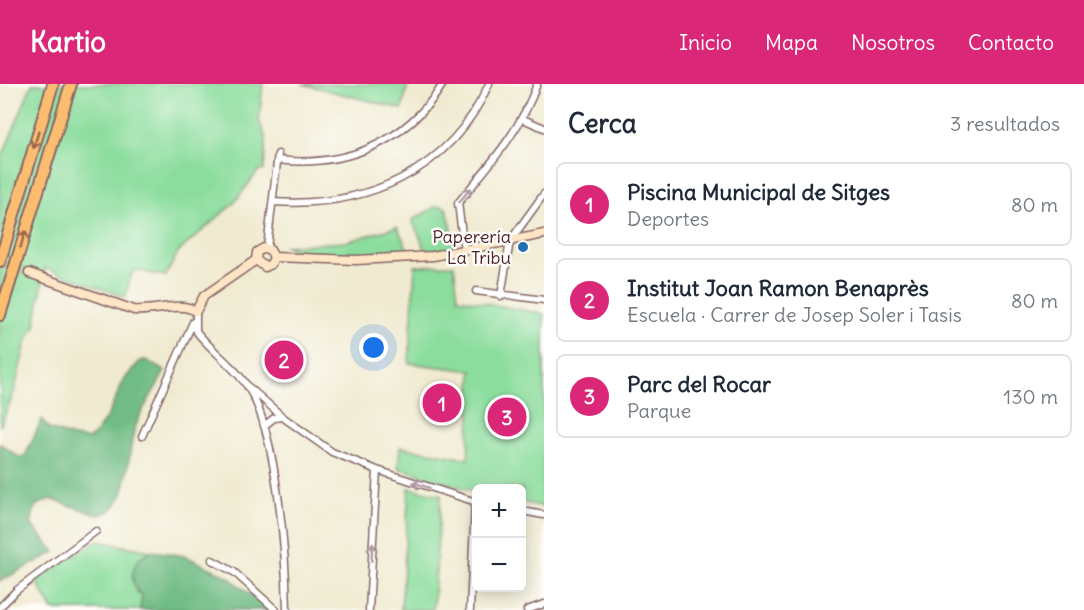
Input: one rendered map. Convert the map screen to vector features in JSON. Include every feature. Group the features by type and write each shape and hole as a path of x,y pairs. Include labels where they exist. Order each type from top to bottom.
{"highway":[{"path":"0,261 53,84"},
{"path":"0,315 72,84"}],"street":[{"path":"267,248 277,157 328,162 363,150 406,127 427,107 443,84"},
{"path":"273,202 313,204 351,197 371,192 420,168 441,153 463,128 489,84"},
{"path":"464,250 458,203 514,134 523,119 537,84"},
{"path":"523,119 544,128"},
{"path":"501,296 510,241 544,194"},
{"path":"274,257 356,260 432,256 544,234"},
{"path":"256,260 265,267 271,264 274,257 273,252 267,248"},
{"path":"142,436 204,296 256,260 257,252 267,248"},
{"path":"29,273 134,310 148,312 186,306 196,315 199,334 248,386 282,417 332,452 377,471 472,501"},
{"path":"476,291 544,300"},
{"path":"248,386 260,409 264,426 283,540 286,610"},
{"path":"264,426 274,418 282,417"},
{"path":"369,610 377,471"},
{"path":"526,512 544,515"},
{"path":"0,607 17,590 96,531"},
{"path":"470,610 474,538"},
{"path":"212,560 234,572 276,610"},
{"path":"527,610 544,604"}],"green space":[{"path":"32,84 263,84 259,121 266,138 264,170 258,171 234,203 178,252 166,276 133,270 125,297 45,268 35,326 26,342 14,392 0,427 0,162"},
{"path":"302,84 408,84 402,109"},
{"path":"442,206 447,209 455,244 452,248 426,251 412,220 435,207"},
{"path":"397,227 409,252 316,255 283,246 345,242"},
{"path":"454,265 458,298 544,314 544,507 526,503 526,484 472,484 472,491 398,468 400,447 468,459 472,371 409,363 415,266"},
{"path":"146,360 165,371 135,427 125,482 116,504 108,511 98,515 50,499 35,506 31,524 55,552 0,581 0,444 19,457 25,456 42,419 49,429 73,437 88,439 94,436 108,415 124,380 140,361"},
{"path":"409,488 441,495 433,610 401,610"},
{"path":"96,541 152,551 141,556 132,575 137,592 142,596 140,610 53,610 36,581"},
{"path":"152,551 185,556 227,576 269,610 140,610 142,596 134,584 133,571 139,559"}],"tunnel":[{"path":"0,263 29,273"}],"place":[{"name":"Paperería La Tribu","path":"523,247"},
{"name":"Institut Joan Ramon Benaprès","path":"284,360"},
{"name":"Piscina Municipal de Sitges","path":"442,403"},
{"name":"Parc del Rocar","path":"507,417"}]}
